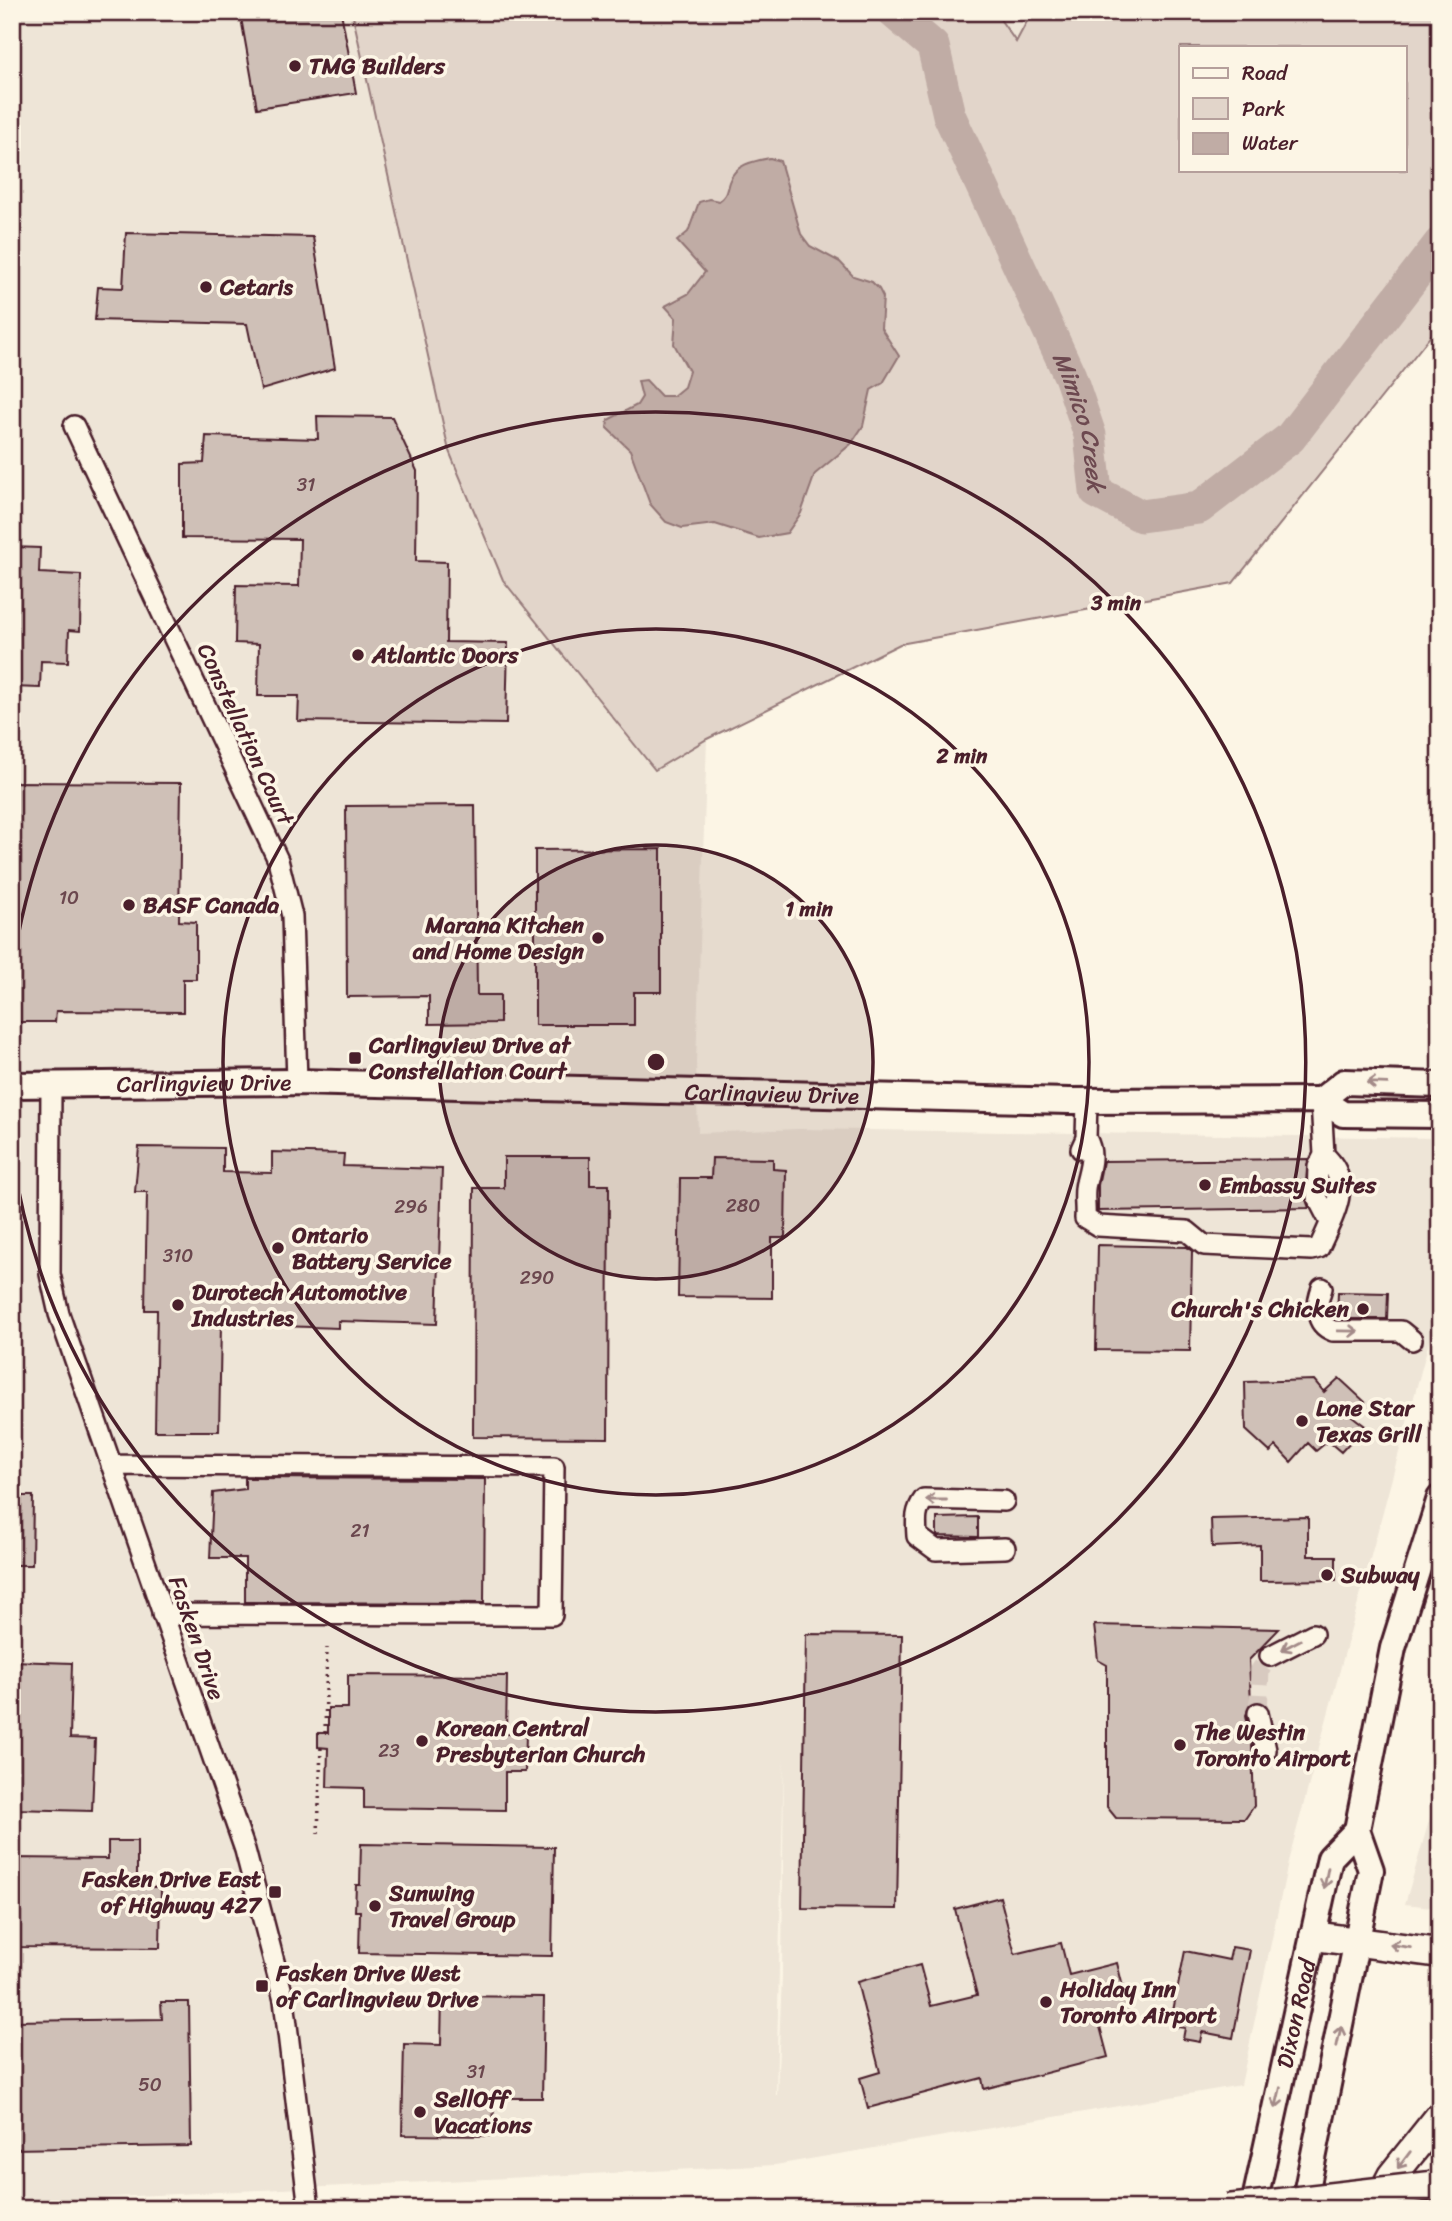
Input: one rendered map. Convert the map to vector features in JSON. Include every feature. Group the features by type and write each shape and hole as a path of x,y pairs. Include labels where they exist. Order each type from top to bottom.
{"highway":[{"path":"1314,1936 1360,1939 1440,1952"},
{"path":"1375,2209 1392,2176 1440,2116"},
{"path":"1227,2209 1435,2186"}],"main road":[{"path":"1321,1100 1344,1082 1440,1085"},
{"name":"Carlingview Drive","path":"12,1085 297,1083 1087,1101 1321,1100 1343,1114 1440,1115"},
{"path":"1357,1830 1393,1648 1440,1497"},
{"name":"Dixon Road","path":"1253,2209 1330,1858 1357,1830 1371,1870 1360,1939 1303,2209"}],"street":[{"name":"Constellation Court","path":"74,426 278,860 292,916 297,1083"},
{"name":"Fasken Drive","path":"51,1085 50,1274 59,1314 245,1850 281,1985 309,2209"},
{"path":"1087,1101 1086,1138 1081,1149 1080,1173 1086,1183 1085,1218 1098,1226 1187,1231 1204,1245 1312,1250 1319,1248 1330,1222 1317,1197 1318,1167 1324,1155 1321,1100"},
{"path":"1322,1288 1318,1309 1320,1323 1324,1328 1333,1331 1401,1331 1412,1340"},
{"path":"111,1465 554,1467 551,1615 162,1614"},
{"path":"1004,1502 924,1499 918,1508 916,1520 917,1535 936,1550 1005,1548"},
{"path":"1270,1656 1313,1634"},
{"path":"1258,1713 1266,1750"}],"path":[{"path":"325,1733 327,1648"},
{"path":"318,1834 321,1747"}],"shaded area":[{"path":"12,12 352,12 449,450 656,770 707,739 696,1063 698,1133 799,1129 1440,1138 1440,1301 1289,1858 1241,2085 775,2165 12,2202","holes":["784,1757 782,1976 776,2095"]},
{"path":"995,12 1032,12 1016,42"},
{"path":"1440,1783 1440,1908 1405,1904"}],"green space":[{"path":"352,12 995,12 1016,42 1032,12 1440,12 1440,324 1233,583 900,644 707,739 655,770 503,580 449,451"}],"water":[{"path":"770,158 780,161 801,234 810,246 840,262 853,276 872,282 879,289 883,297 881,328 899,356 883,383 871,390 863,426 851,444 815,474 801,513 787,533 759,538 715,524 682,528 666,522 650,504 630,450 607,428 608,420 637,405 642,397 638,381 646,380 661,396 673,396 684,387 689,371 674,344 676,318 665,306 688,294 705,272 677,241 688,232 699,202 709,199 719,201 740,167"}],"building":[{"path":"275,12 341,12 356,93 257,108 241,18"},
{"path":"126,233 313,237 335,368 261,390 247,324 95,320 98,287 123,288"},
{"path":"317,416 392,417 417,471 416,561 447,562 446,642 508,643 506,724 298,721 299,696 258,696 259,644 235,643 236,585 299,586 300,539 182,538 182,464 204,463 206,436 318,439"},
{"path":"12,547 40,548 39,573 81,575 80,631 69,630 68,662 41,661 40,688 12,687"},
{"path":"12,782 181,783 179,921 196,922 196,979 183,979 183,1012 56,1011 55,1022 12,1022"},
{"path":"475,805 477,995 500,995 500,1023 429,1024 429,996 347,997 346,806"},
{"path":"661,849 661,992 634,992 634,1025 535,1025 535,850"},
{"path":"139,1147 223,1148 223,1172 272,1173 272,1152 344,1154 343,1166 442,1169 437,1324 338,1321 338,1328 221,1324 219,1431 155,1431 157,1310 145,1310 147,1192 135,1192"},
{"path":"504,1157 590,1157 590,1185 609,1185 608,1438 473,1437 474,1188 504,1188"},
{"path":"712,1158 773,1159 773,1169 786,1170 785,1238 772,1238 772,1298 678,1297 680,1178 711,1178"},
{"name":"Embassy Suites","path":"1308,1159 1305,1197 1309,1208 1098,1211 1098,1185 1103,1161"},
{"path":"1098,1245 1187,1247 1192,1251 1190,1351 1096,1350"},
{"name":"Church's Chicken","path":"1338,1292 1388,1293 1387,1319 1337,1319"},
{"name":"Lone Star Texas Grill","path":"1339,1378 1365,1402 1352,1416 1365,1426 1341,1452 1328,1441 1316,1451 1308,1443 1291,1462 1276,1446 1270,1452 1246,1430 1245,1382 1314,1380 1324,1392"},
{"path":"245,1478 485,1479 484,1603 245,1602 245,1558 210,1558 213,1493 245,1489"},
{"path":"12,1496 33,1496 32,1565 12,1565"},
{"path":"978,1517 978,1537 937,1536 937,1518"},
{"path":"1308,1517 1308,1556 1336,1556 1336,1580 1260,1581 1260,1545 1212,1547 1211,1519"},
{"name":"The Westin Toronto Airport","path":"1094,1625 1279,1629 1249,1660 1251,1703 1246,1715 1252,1745 1254,1806 1245,1819 1116,1818 1107,1807 1107,1665 1098,1660"},
{"path":"806,1634 902,1635 897,1909 802,1908"},
{"path":"12,1661 72,1663 70,1738 95,1739 92,1811 12,1809"},
{"name":"Korean Central Presbyterian Church","path":"348,1675 507,1676 506,1734 526,1734 525,1772 505,1772 505,1810 364,1808 364,1788 327,1787 328,1748 318,1747 318,1733 328,1733 328,1708 348,1708"},
{"path":"108,1841 137,1841 137,1887 161,1887 160,1948 12,1947 12,1858 108,1859"},
{"path":"361,1844 554,1847 552,1956 359,1953 360,1911 355,1911 356,1885 360,1885"},
{"name":"Holiday Inn Toronto Airport","path":"1000,1897 1015,1954 1061,1943 1069,1975 1117,1963 1130,2015 1099,2023 1108,2057 984,2089 982,2078 868,2108 860,2078 880,2072 857,1982 920,1965 931,2006 977,1995 955,1909"},
{"path":"1232,1947 1250,1950 1233,2038 1202,2032 1200,2042 1183,2039 1185,2028 1170,2026 1185,1951 1229,1960"},
{"path":"442,1996 544,1997 542,2098 494,2098 493,2136 402,2135 404,2044 441,2045"},
{"path":"161,2002 189,2002 191,2146 12,2149 12,2021 162,2019"}],"waterway":[{"name":"Mimico Creek","path":"893,12 933,46 949,115 1070,376 1090,435 1096,492 1141,516 1199,508 1290,438 1440,243"}],"tunnel":[{"path":"1258,1713 1260,1670 1270,1656"}],"place":[{"name":"TMG Builders","path":"295,66"},
{"name":"Cetaris","path":"206,287"},
{"name":"Atlantic Doors","path":"358,655"},
{"name":"BASF Canada","path":"129,905"},
{"name":"Marana Kitchen and Home Design","path":"598,938"},
{"name":"Carlingview Drive at Constellation Court","path":"355,1058"},
{"name":"Embassy Suites","path":"1205,1185"},
{"name":"Ontario Battery Service","path":"278,1248"},
{"name":"Durotech Automotive Industries","path":"178,1305"},
{"name":"Church's Chicken","path":"1363,1309"},
{"name":"Lone Star Texas Grill","path":"1302,1421"},
{"name":"Subway","path":"1327,1575"},
{"name":"Korean Central Presbyterian Church","path":"422,1741"},
{"name":"The Westin Toronto Airport","path":"1180,1745"},
{"name":"Fasken Drive East of Highway 427","path":"275,1892"},
{"name":"Sunwing Travel Group","path":"375,1906"},
{"name":"Fasken Drive West of Carlingview Drive","path":"262,1986"},
{"name":"Holiday Inn Toronto Airport","path":"1046,2002"},
{"name":"SellOff Vacations","path":"420,2112"}]}
